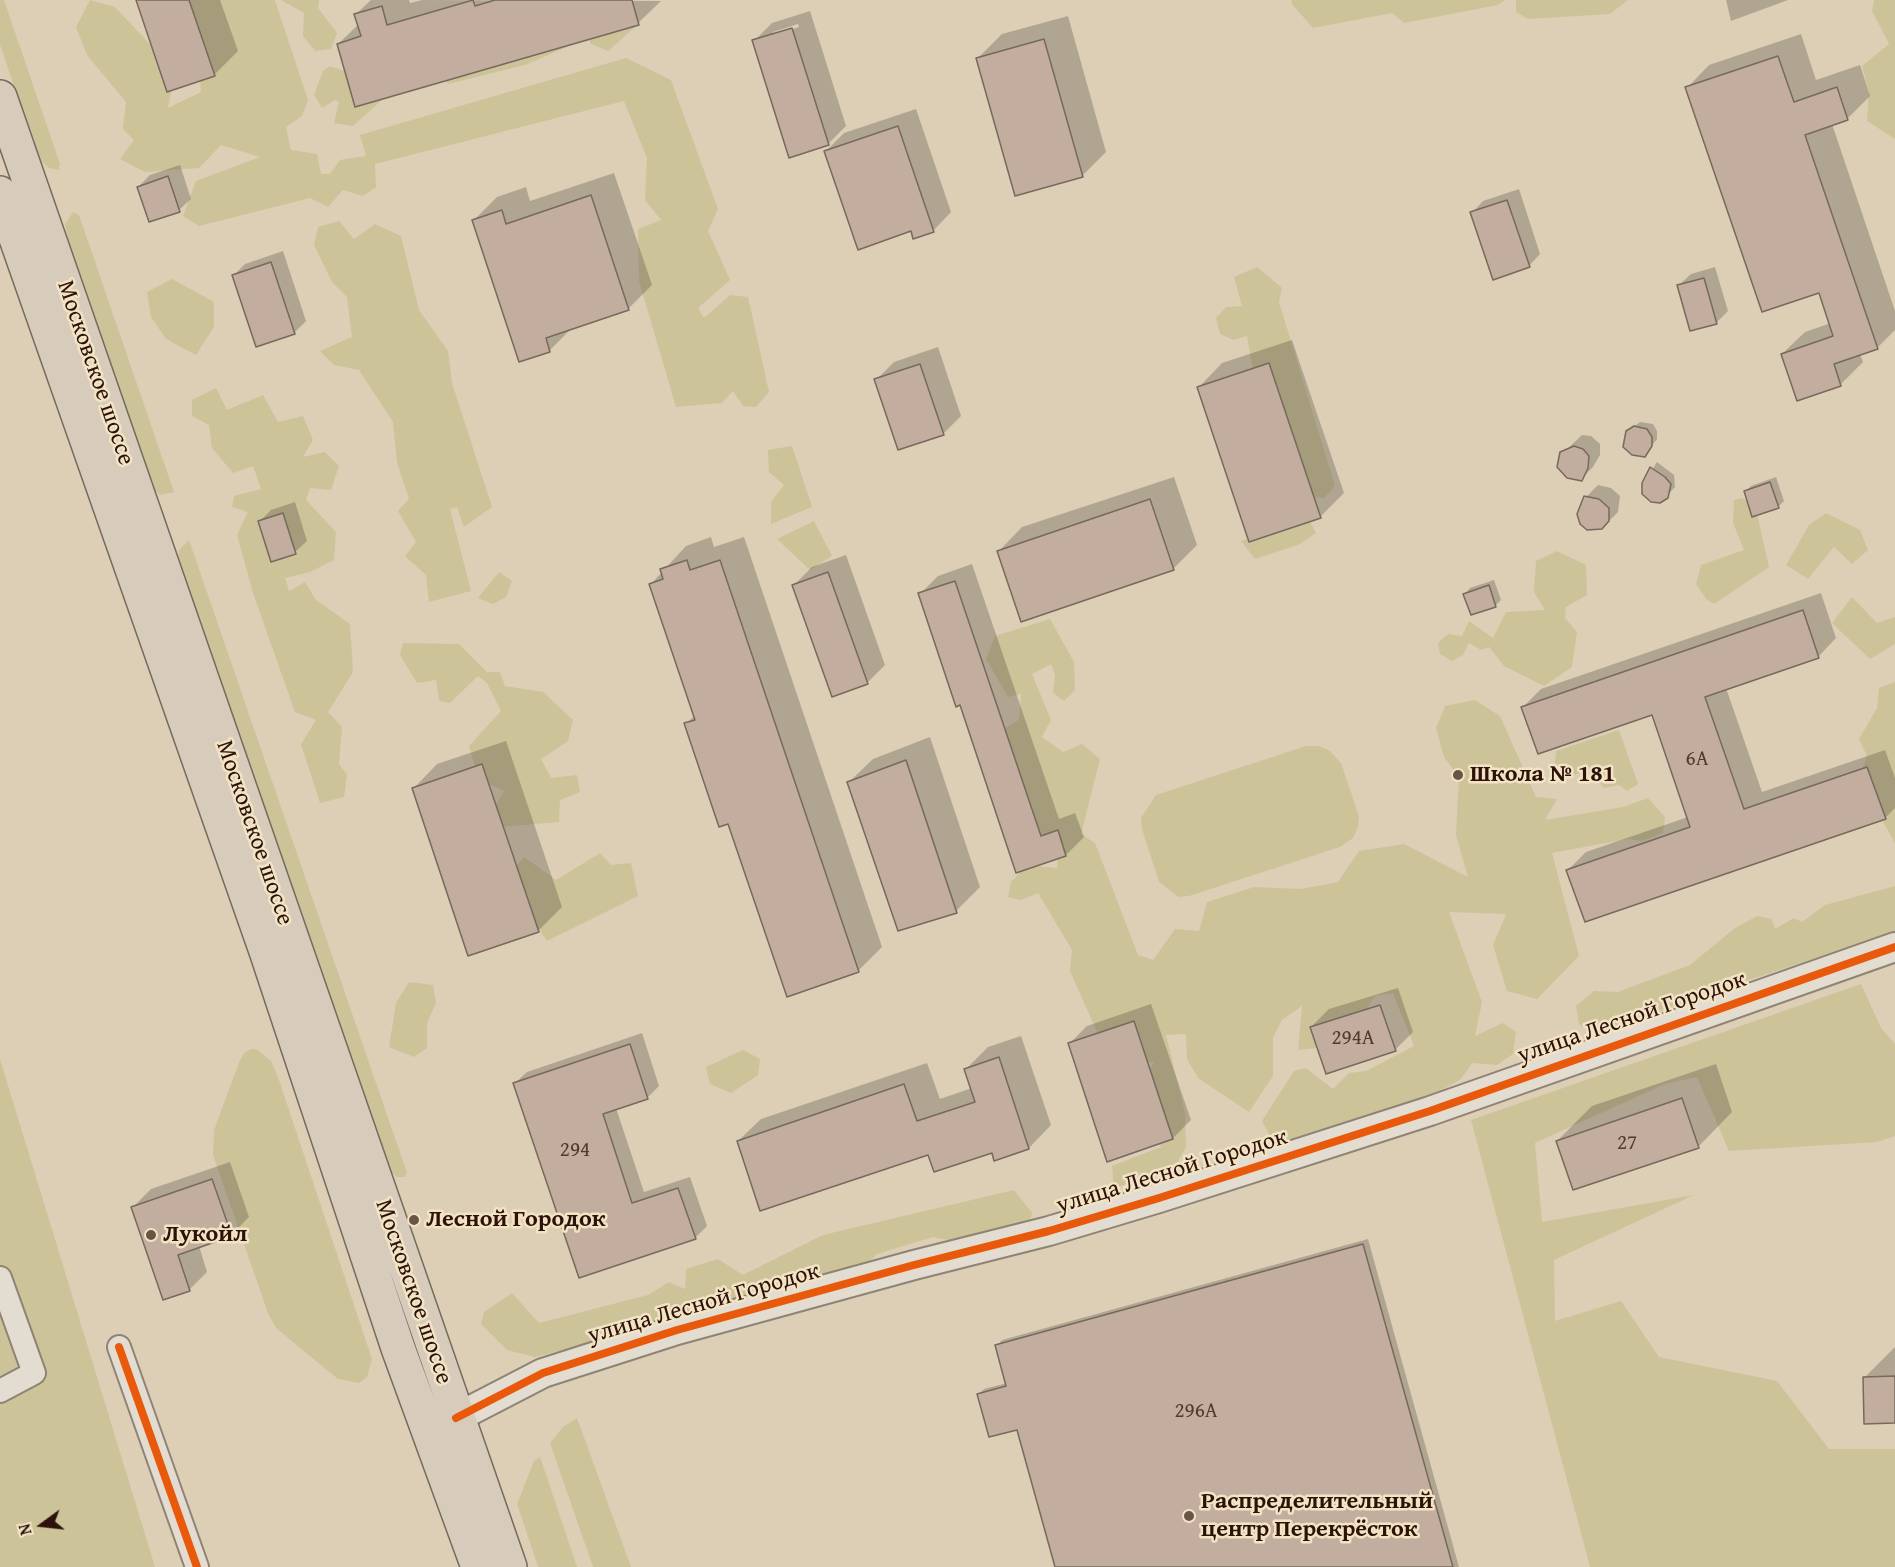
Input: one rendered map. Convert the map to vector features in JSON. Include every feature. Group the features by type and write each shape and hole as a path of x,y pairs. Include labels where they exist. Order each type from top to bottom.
{"main road":[{"name":"Московское шоссе","path":"0,97 456,1418 510,1567"},
{"name":"Московское шоссе","path":"0,193 266,951 398,1348 478,1567"},
{"name":"улица Лесной Городок","path":"433,1443 456,1418"}],"street":[{"name":"улица Лесной Городок","path":"456,1418 543,1373 677,1330 914,1265 1049,1231 1159,1198 1430,1111 1895,947"},
{"path":"0,1278 34,1373 0,1391"},
{"path":"119,1347 197,1567"}],"shaded area":[{"path":"0,0 4,0 60,164 59,170 49,168 39,159 0,45"},
{"path":"90,0 115,7 175,71 168,108 201,92 197,40 176,0 275,0 308,100 302,116 286,127 291,150 317,154 321,174 330,174 340,160 366,156 360,135 626,58 671,80 718,209 708,231 730,280 698,308 704,318 730,295 748,297 769,392 756,407 743,406 733,391 722,403 676,407 639,281 638,229 661,220 645,200 647,158 624,101 375,164 376,187 363,196 343,190 328,207 310,198 199,226 183,216 196,181 260,157 221,145 199,168 145,172 120,159 134,140 123,129 126,102 87,55 76,27"},
{"path":"281,0 319,0 318,8 337,33 331,49 315,51 303,36 304,13"},
{"path":"1292,0 1505,0 1498,5 1404,23 1392,13 1313,28 1291,3"},
{"path":"1516,0 1628,0 1610,14 1528,19 1516,12"},
{"path":"1874,0 1895,0 1895,139 1867,121 1869,92 1862,66 1889,44 1872,11"},
{"path":"622,12 634,28 608,51 591,44 585,28"},
{"path":"566,34 567,47 525,65 448,84 443,77"},
{"path":"330,66 347,72 383,99 353,126 334,123 339,102 335,100 322,108 314,95 323,71"},
{"path":"73,212 79,215 174,492 160,495 154,489 68,238 65,224"},
{"path":"339,221 354,239 375,224 401,236 419,310 448,351 452,383 492,507 464,527 457,507 450,509 471,591 429,602 426,575 405,556 416,542 398,511 409,499 397,462 393,422 359,370 334,365 320,351 352,337 347,297 332,282 314,245 318,227"},
{"path":"1257,267 1282,288 1279,302 1335,486 1324,498 1297,496 1255,384 1247,336 1233,340 1220,334 1216,318 1226,307 1242,306 1234,277"},
{"path":"172,279 214,302 214,327 196,355 166,339 151,317 147,292"},
{"path":"216,388 227,410 263,395 278,422 303,416 313,440 303,457 325,452 339,466 331,490 310,488 306,500 336,532 334,560 310,572 285,578 289,591 305,582 316,600 350,624 353,672 328,712 342,727 339,764 347,775 344,797 320,803 301,744 316,720 295,712 253,593 237,535 248,512 232,507 234,496 261,489 253,466 233,473 212,448 209,425 192,416 192,400","holes":["282,513 296,553 271,562 258,521"]},
{"path":"792,446 812,507 771,524 771,502 784,485 769,472 768,450"},
{"path":"1742,498 1755,505 1769,567 1714,604 1707,600 1696,584 1701,565 1744,550 1733,523 1734,500"},
{"path":"1826,513 1860,530 1868,550 1852,564 1834,547 1808,579 1786,565 1809,525"},
{"path":"1308,518 1316,533 1298,545 1255,559 1241,541"},
{"path":"814,521 832,556 810,570 777,539"},
{"path":"189,540 407,1173 405,1177 397,1177 386,1168 177,561 179,550"},
{"path":"1557,551 1586,565 1587,595 1566,607 1565,618 1577,632 1572,667 1544,686 1504,666 1489,647 1481,650 1469,643 1463,655 1452,661 1440,654 1438,643 1448,634 1462,636 1469,621 1493,638 1506,612 1545,610 1534,592 1536,561"},
{"path":"499,572 512,581 506,597 493,604 478,598"},
{"path":"1852,597 1877,623 1895,617 1895,644 1870,659 1832,623"},
{"path":"1050,619 1074,662 1075,690 1064,701 1053,693 1055,675 1051,664 1032,674 1051,720 1042,737 1063,752 1082,744 1100,759 1081,834 1095,843 1138,955 1153,960 1175,929 1199,931 1207,902 1254,887 1301,889 1338,882 1359,851 1404,844 1468,877 1456,835 1459,777 1444,757 1436,728 1445,706 1475,700 1500,716 1536,797 1557,799 1545,820 1623,807 1648,798 1665,817 1663,833 1642,841 1628,839 1552,853 1579,956 1537,999 1507,991 1493,945 1506,914 1449,912 1482,1002 1475,1036 1503,1023 1516,1032 1513,1054 1497,1065 1472,1063 1461,1079 1397,1116 1304,1143 1271,1138 1262,1121 1294,1071 1306,1068 1333,1089 1349,1073 1366,1071 1414,1046 1393,993 1375,996 1344,1045 1298,1050 1302,1006 1282,1020 1273,1037 1273,1076 1249,1112 1198,1078 1187,1059 1186,1034 1166,1035 1185,1113 1186,1147 1177,1163 1114,1189 1112,1166 1161,1147 1139,1110 1140,1083 1154,1063 1105,1050 1070,971 1072,950 1038,893 1021,900 1008,897 1011,882 1027,865 1057,868 1058,849 1037,849 994,734 1019,720 1021,694 1008,697 986,659 995,636"},
{"path":"403,643 459,644 487,672 500,672 505,686 543,692 573,720 568,741 541,759 551,778 577,775 580,792 560,800 559,822 499,827 490,815 504,791 479,780 469,746 501,711 487,683 478,676 450,703 439,701 436,680 417,683 400,655"},
{"path":"1895,682 1895,843 1859,778 1867,756 1859,739 1877,708 1879,688"},
{"path":"1619,730 1638,784 1627,791 1619,785 1604,788 1587,770 1571,776 1555,763 1556,751"},
{"path":"1306,746 1319,746 1330,751 1341,763 1359,816 1358,827 1353,838 1340,847 1189,896 1179,897 1159,882 1142,829 1141,818 1156,795"},
{"path":"600,853 611,865 631,863 638,896 547,941 505,879 524,857 556,880"},
{"path":"1895,886 1895,939 1881,945 1829,954 1739,983 1725,980 1687,1001 1594,1034 1579,1024 1576,1006 1594,991 1618,992 1690,965 1735,928 1757,916 1772,919 1775,929 1794,918 1802,922 1825,905"},
{"path":"409,982 433,985 436,1003 427,1023 427,1048 414,1057 389,1047 396,1003"},
{"path":"1861,984 1881,1028 1895,1044 1895,1136 1877,1142 1729,1151 1697,1077 1665,1084 1535,1143 1542,1222 1694,1195 1554,1260 1555,1321 1621,1301 1659,1357 1777,1381 1829,1449 1895,1449 1895,1567 1590,1567 1471,1120"},
{"path":"252,1049 258,1050 271,1061 277,1074 372,1359 367,1377 359,1383 338,1379 276,1328 268,1313 213,1155 214,1130 240,1060 245,1052"},
{"path":"743,1050 760,1059 758,1075 731,1093 710,1084 706,1067"},
{"path":"0,1059 155,1567 0,1567"},
{"path":"1014,1190 1032,1213 1030,1222 996,1250 933,1237 877,1254 851,1279 661,1339 634,1319 606,1339 535,1357 507,1350 481,1324 484,1312 512,1293 539,1323 648,1295 669,1282 685,1289 686,1269 718,1259 743,1275 823,1235"},
{"path":"577,1418 631,1567 593,1567 550,1443 563,1427"},
{"path":"540,1457 577,1567 538,1567 517,1504 534,1461"}],"building":[{"path":"136,0 189,0 215,76 167,92"},
{"path":"473,0 475,6 495,0 632,0 639,25 355,107 337,44 361,36 354,14 382,6 387,25"},
{"path":"792,28 829,145 789,158 752,40"},
{"path":"1044,39 1083,177 1015,196 976,58"},
{"path":"1778,56 1794,102 1837,87 1848,120 1805,135 1878,349 1834,364 1841,386 1797,401 1781,354 1833,336 1819,293 1762,312 1685,87"},
{"path":"898,126 934,232 913,239 911,231 858,250 824,151"},
{"path":"168,176 180,212 149,222 137,187"},
{"path":"591,195 629,310 546,338 550,352 519,362 472,220 502,210 506,224"},
{"path":"1507,200 1530,267 1493,280 1470,212"},
{"path":"271,262 295,334 256,347 232,275"},
{"path":"1704,278 1717,324 1690,331 1677,285"},
{"path":"1269,363 1321,518 1249,542 1197,387"},
{"path":"920,364 944,435 898,450 874,379"},
{"path":"1634,426 1647,429 1652,437 1652,446 1645,457 1632,455 1623,447 1626,431"},
{"path":"1574,446 1583,449 1589,456 1588,468 1582,481 1567,478 1557,467 1560,452"},
{"path":"1650,467 1671,484 1668,498 1660,503 1651,502 1642,494 1642,483"},
{"path":"1770,482 1779,508 1752,517 1744,491"},
{"path":"1584,496 1599,499 1609,508 1609,521 1602,529 1587,530 1580,524 1577,514"},
{"path":"1150,499 1174,570 1021,622 997,551"},
{"path":"283,513 296,554 271,562 258,521"},
{"path":"687,560 690,570 720,560 859,972 787,997 728,824 719,827 684,723 695,720 649,584 663,579 660,569"},
{"path":"828,572 868,684 832,697 792,585"},
{"path":"955,581 1041,836 1058,830 1066,856 1016,873 960,705 956,707 918,593"},
{"path":"1489,585 1496,607 1471,615 1463,594"},
{"path":"1803,610 1819,658 1705,697 1744,809 1867,767 1886,819 1585,922 1566,870 1690,827 1652,715 1538,754 1521,707"},
{"path":"906,760 957,913 898,931 847,782"},
{"path":"482,764 539,932 468,956 412,788"},
{"path":"1380,1005 1396,1051 1326,1074 1310,1027"},
{"path":"1134,1021 1173,1139 1107,1162 1068,1043"},
{"path":"630,1044 648,1099 603,1114 632,1203 678,1188 696,1239 579,1278 513,1083"},
{"path":"999,1057 1029,1149 994,1161 992,1153 934,1172 928,1155 760,1211 737,1141 904,1084 917,1121 975,1102 964,1069"},
{"path":"1682,1098 1699,1148 1573,1190 1556,1141"},
{"path":"212,1179 232,1236 178,1255 190,1291 163,1300 131,1207"},
{"path":"1363,1244 1453,1567 1055,1567 1017,1430 989,1437 977,1394 1006,1386 995,1345"},
{"path":"1895,1376 1895,1423 1864,1424 1863,1377"}],"cycle path":[{"path":"456,1418 543,1373 677,1330 914,1265 1049,1231 1159,1198 1430,1111 1895,947"},
{"path":"119,1347 197,1567"}],"place":[{"name":"Школа № 181","path":"1458,775"},
{"name":"Лесной Городок","path":"414,1220"},
{"name":"Лукойл","path":"151,1235"},
{"name":"Распределительный центр Перекрёсток","path":"1189,1516"}]}
